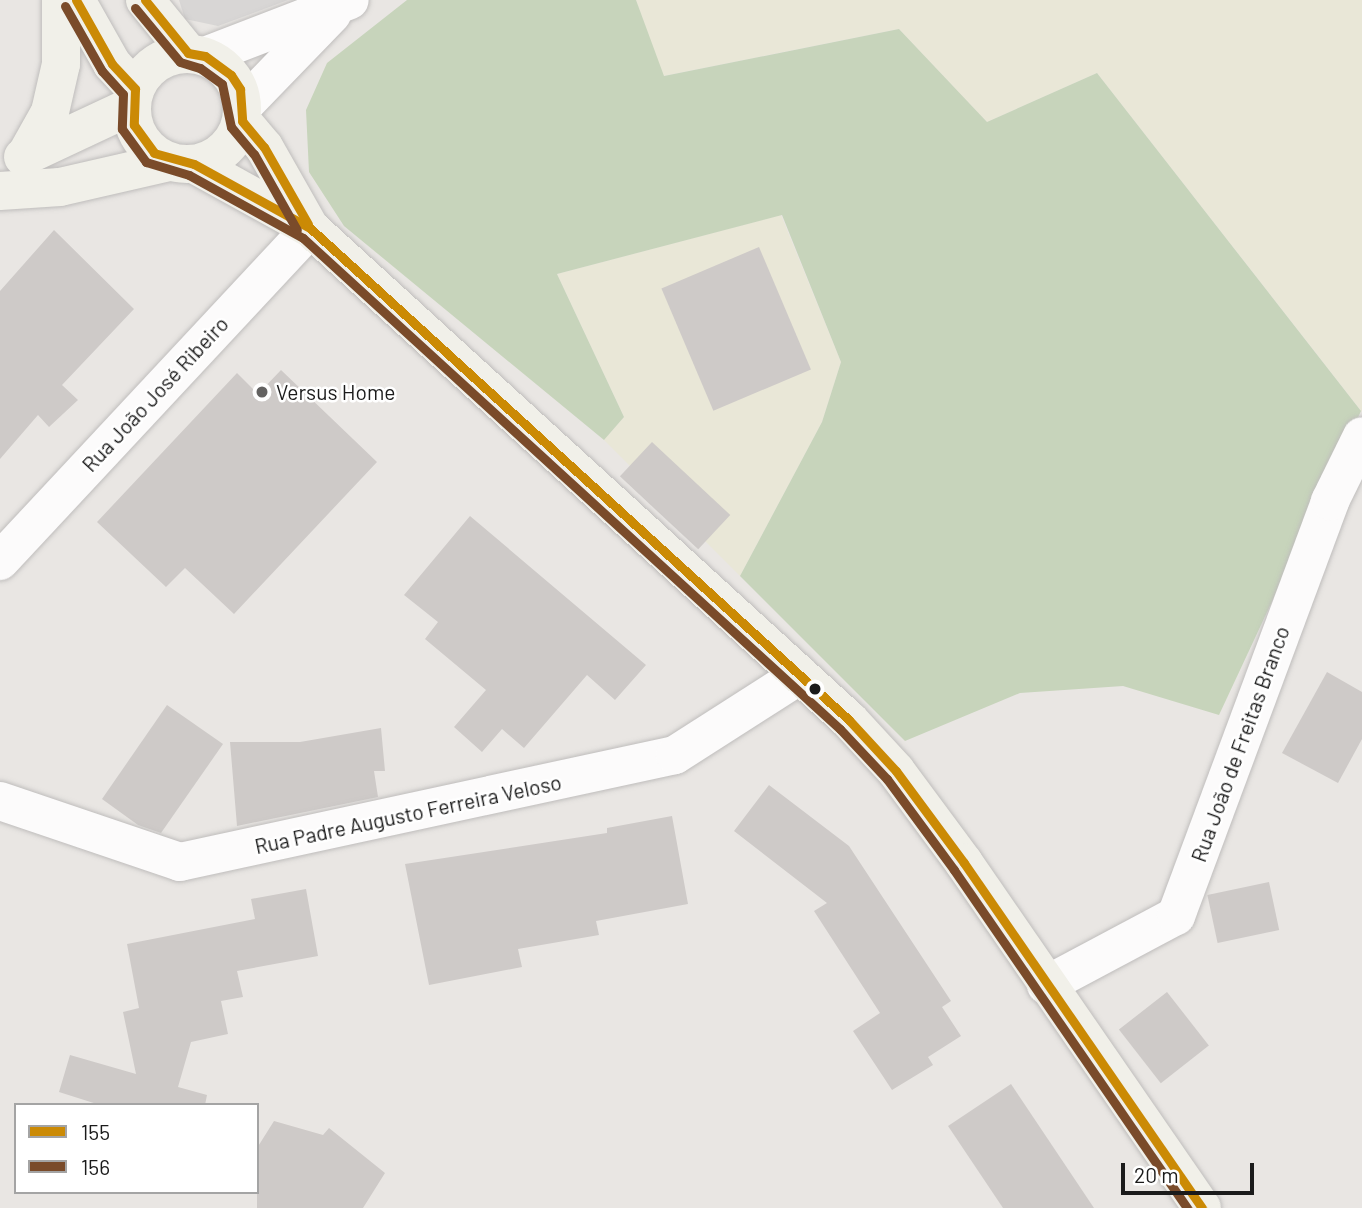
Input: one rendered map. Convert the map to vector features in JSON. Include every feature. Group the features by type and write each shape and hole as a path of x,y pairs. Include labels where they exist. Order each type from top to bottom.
{"street":[{"path":"0,188 27,153 50,112 61,64 61,0"},
{"path":"76,0 133,98 141,141 310,228 800,675 896,771 1202,1208"},
{"path":"145,0 197,55 231,75 243,113 310,228"},
{"path":"27,153 133,98 156,63 197,55 344,4"},
{"path":"0,188 60,187 182,163 225,150 243,113 344,4"},
{"name":"Rua João José Ribeiro","path":"0,561 310,228"},
{"name":"Rua João de Freitas Branco","path":"1045,985 1176,916 1330,501 1362,436"},
{"name":"Rua Padre Augusto Ferreira Veloso","path":"0,801 180,862 675,755 800,675"}],"shaded area":[{"path":"179,0 288,0 218,26 185,19"},
{"path":"636,0 1362,0 1362,412 1097,73 987,122 899,29 663,76"},
{"path":"781,215 841,362 822,422 740,576 604,440 624,417 557,274"}],"green space":[{"path":"407,0 636,0 664,76 899,29 987,122 1097,73 1361,411 1219,715 1123,686 1020,693 905,741 740,576 822,422 841,362 782,215 557,274 624,417 604,440 344,226 309,172 306,110 327,63"}],"building":[{"path":"54,230 134,309 62,385 78,400 49,427 38,415 0,459 0,291"},
{"path":"759,247 811,369 713,411 661,288"},
{"path":"281,370 377,462 234,614 185,568 166,587 97,522 237,373 258,394"},
{"path":"652,442 730,515 698,549 620,476"},
{"path":"470,516 646,665 615,700 587,675 524,748 502,729 482,752 454,727 486,690 425,639 438,622 404,595"},
{"path":"1327,672 1362,692 1362,739 1338,783 1282,753"},
{"path":"167,705 223,744 161,833 138,825 102,799"},
{"path":"381,728 385,771 374,771 378,797 237,826 230,742 300,742"},
{"path":"769,785 849,846 951,1001 942,1007 961,1036 928,1057 933,1065 892,1090 853,1031 880,1013 814,911 827,903 734,831"},
{"path":"672,816 688,904 596,921 599,935 518,949 522,967 429,985 405,864 607,833 607,828"},
{"path":"1269,882 1279,930 1218,943 1207,895"},
{"path":"306,889 318,956 237,971 243,997 221,1001 228,1034 191,1042 178,1087 207,1095 205,1103 94,1103 59,1092 70,1055 136,1074 123,1012 139,1008 127,944 255,919 251,899"},
{"path":"1167,992 1209,1046 1161,1083 1119,1030"},
{"path":"1011,1084 1094,1208 1003,1208 948,1126"},
{"path":"274,1121 323,1135 329,1128 385,1173 363,1208 257,1208 259,1145"}],"transit line":[{"name":"155","path":"76,0 112,64 135,89 134,125 154,153 194,164 310,228 849,720 896,771 964,863 1202,1208"},
{"name":"155","path":"145,0 188,53 205,56 231,75 240,89 242,121 264,147 308,224"},
{"name":"156","path":"65,6 102,71 123,94 122,129 146,162 189,175 303,238 840,729 887,779 954,870 1187,1208"},
{"name":"156","path":"135,8 180,62 200,68 222,84 231,127 254,154 297,230"}],"place":[{"name":"Versus Home","path":"262,392"}]}
